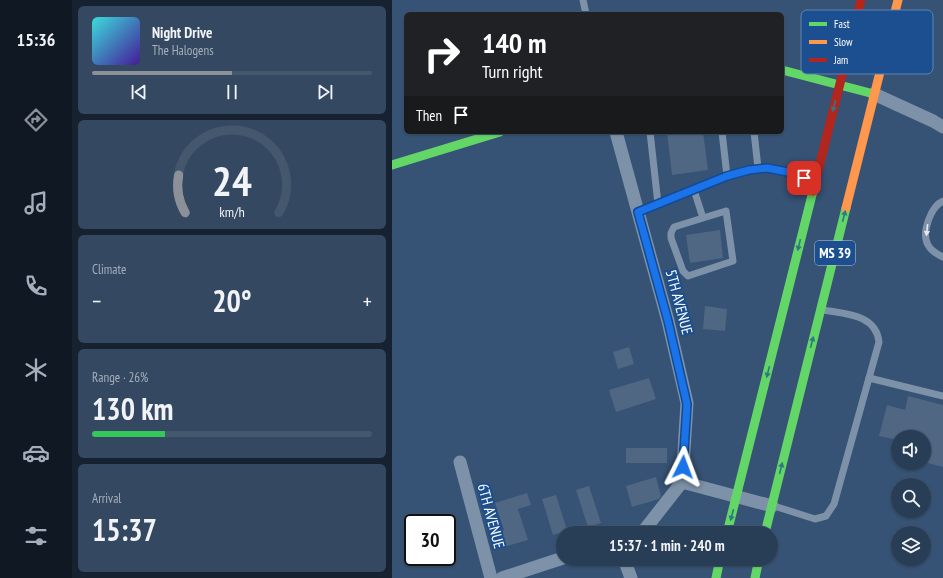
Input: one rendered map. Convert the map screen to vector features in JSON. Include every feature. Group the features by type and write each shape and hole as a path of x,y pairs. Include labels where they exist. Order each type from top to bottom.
{"main road":[{"name":"MS 39","path":"858,10 860,0"},
{"name":"MS 39","path":"895,10 898,0"},
{"path":"784,71 874,94"},
{"name":"MS 39","path":"729,526 842,74"},
{"name":"MS 39","path":"767,526 879,74"},
{"path":"392,165 493,134"},
{"path":"716,578 719,566"},
{"path":"755,578 758,566"}],"street":[{"path":"874,94 943,127"},
{"name":"5TH AVENUE","path":"617,134 668,321 687,404 682,482"},
{"name":"6TH AVENUE","path":"460,462 491,578"},
{"path":"647,526 682,482 772,506"},
{"path":"502,578 556,560"},
{"path":"626,566 630,578"}],"lane":[{"path":"583,0 586,12"},
{"path":"650,134 658,204"},
{"path":"722,134 727,176"},
{"path":"754,134 758,168"},
{"path":"638,212 727,176 758,168 767,168 793,173 815,182"},
{"path":"694,190 703,218"},
{"path":"943,200 939,202 931,214 925,230 927,245 934,252 943,257"},
{"path":"726,211 733,261 688,276 683,271 671,233 674,227 703,218 726,211"},
{"path":"772,506 815,519 826,516 834,504 879,342 878,333 872,325 862,318 821,309"},
{"path":"869,378 943,396"}],"building":[{"path":"667,134 703,134 708,170 672,175"},
{"path":"720,230 723,258 690,263 686,235"},
{"path":"705,306 727,309 725,331 703,329"},
{"path":"629,347 634,364 618,369 613,352"},
{"path":"649,378 656,399 616,412 609,390"},
{"path":"908,396 943,405 943,467 931,464 931,430 891,430 891,439 879,436 887,405 905,410"},
{"path":"626,448 667,448 667,463 626,463"},
{"path":"656,477 661,496 659,499 632,507 626,486"},
{"path":"589,486 601,523 588,526 576,490"},
{"path":"527,493 531,505 518,509 528,540 504,547 499,532 504,530 495,503"},
{"path":"556,495 566,526 556,526 556,534 553,535 542,499"}],"traffic: fast":[{"path":"784,71 874,94"},
{"path":"392,165 493,134"},
{"path":"729,526 813,191"},
{"path":"767,526 846,208"},
{"path":"716,578 719,566"},
{"path":"755,578 758,566"}],"traffic: slow":[{"path":"896,10 898,0"},
{"path":"846,208 880,74"}],"traffic: jam":[{"path":"858,10 861,0"},
{"path":"813,191 842,74"}],"route":[{"path":"683,467 687,404 668,321 638,212 727,176 758,168 767,168 793,173 804,178"}]}
